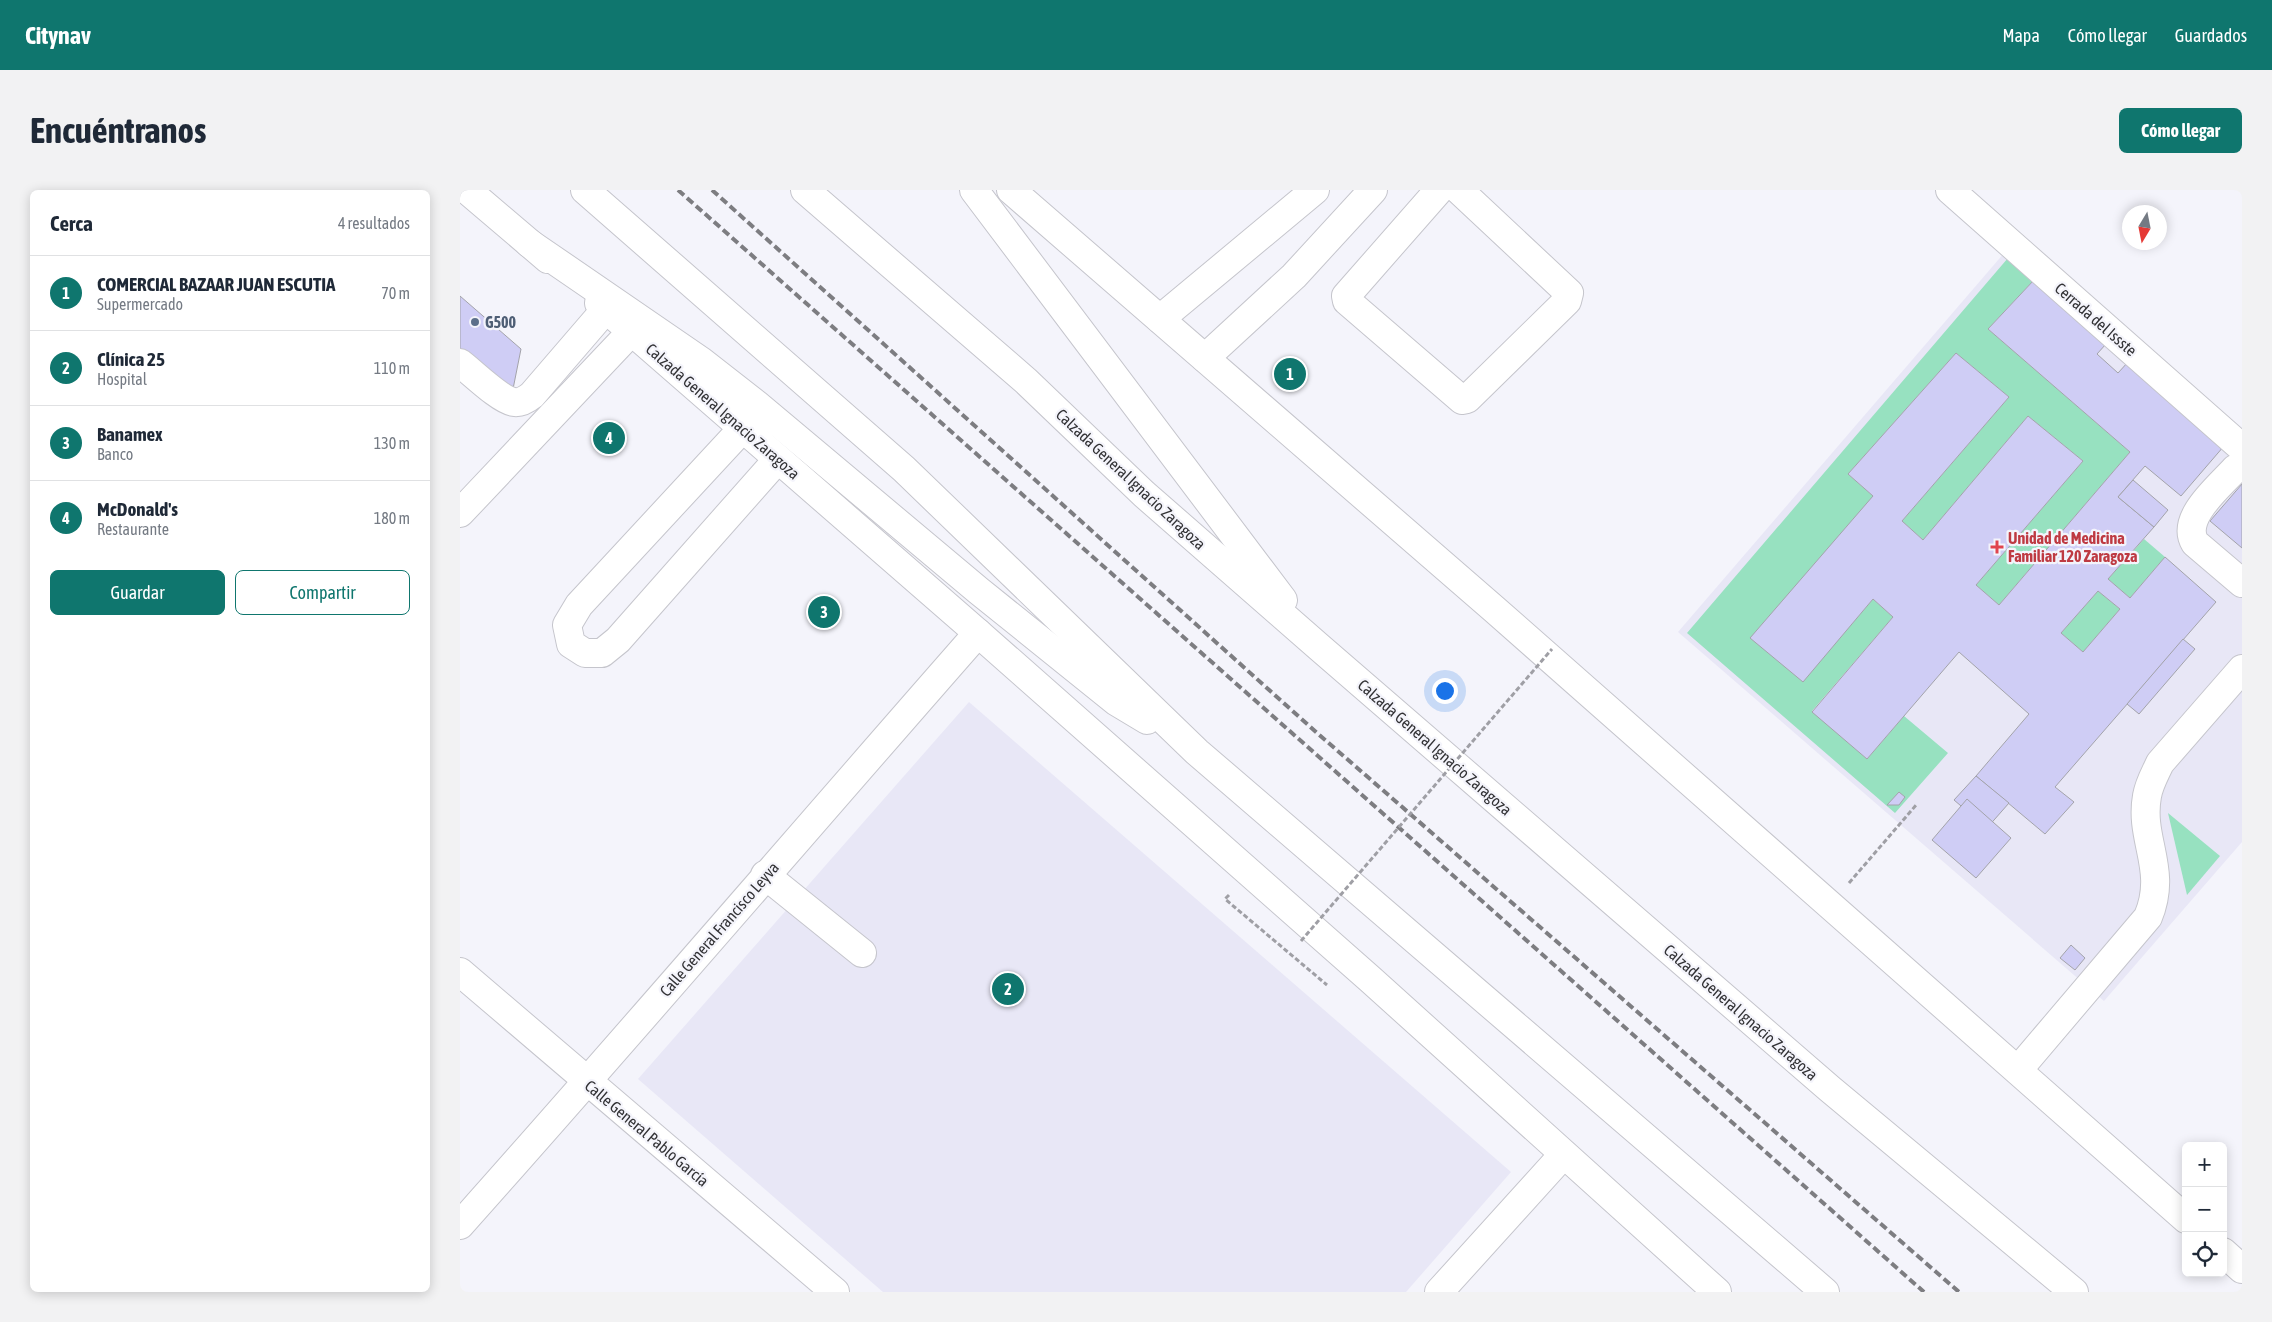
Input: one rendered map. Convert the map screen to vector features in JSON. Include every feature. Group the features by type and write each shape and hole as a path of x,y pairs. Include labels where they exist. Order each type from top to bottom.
{"main road":[{"name":"Calzada General Ignacio Zaragoza","path":"467,190 632,331 978,633 1370,979 1717,1292"},
{"path":"585,190 904,469 1197,752 1825,1292"},
{"name":"Calzada General Ignacio Zaragoza","path":"805,190 1026,381 1144,494 1319,647 1830,1089 2074,1292"},
{"path":"974,190 1319,647"},
{"path":"1011,190 1831,905 2182,1215"},
{"path":"1160,319 1315,190"},
{"path":"1205,358 1294,276 1373,190"},
{"path":"1438,190 1346,296 1347,300 1462,400 1467,399 1567,301 1569,293 1460,190"},
{"name":"Cerrada del Issste","path":"1950,190 2238,459"},
{"path":"529,243 701,361 756,404 978,591 1117,702 1197,752"},
{"path":"460,363 504,398 514,402 524,401 532,396 606,309"},
{"path":"460,513 632,331"},
{"path":"743,428 578,605 567,625 571,644 585,653 602,653 618,640 778,459"},
{"path":"2238,459 2195,514 2191,524 2190,535 2195,543 2242,583"},
{"name":"Calle General Francisco Leyva","path":"460,1225 978,633"},
{"path":"2018,1070 2148,917 2154,902 2157,881 2146,816 2147,797 2152,781 2160,763 2242,670"},
{"path":"765,875 862,953"},
{"name":"Calle General Pablo García","path":"460,972 835,1292"},
{"path":"1439,1292 1563,1155"},
{"path":"2227,1256 2242,1269"}],"path":[{"path":"1300,941 1552,648"},
{"path":"1831,905 1917,804"},
{"path":"1225,899 1334,991"}],"shaded area":[{"name":"Unidad de Medicina Familiar 120 Zaragoza","path":"2005,252 2242,462 2242,842 2104,1001 1678,632"},
{"path":"969,702 1511,1172 1406,1292 883,1292 638,1079"}],"green space":[{"path":"2008,258 2034,280 1988,329 2130,452 1999,605 1976,585 2083,461 2028,416 1923,540 1902,521 2009,397 1956,353 1848,474 1873,496 1803,681 1873,599 1893,617 1812,711 1867,759 1904,716 1948,753 1895,813 1687,633"},
{"path":"2144,539 2165,557 2130,598 2108,579"},
{"path":"2098,591 2120,609 2083,652 2061,633"},
{"path":"2168,813 2220,856 2187,895"}],"building":[{"path":"2034,280 2106,344 2097,354 2118,373 2128,362 2224,446 2181,496 2145,466 2118,497 2154,527 2108,579 2130,598 2165,557 2216,602 2055,787 2074,802 2045,834 1976,776 2029,714 1959,652 1867,759 1812,712 1893,617 1873,599 1803,682 1750,638 1873,496 1848,474 1956,353 2009,397 1902,521 1923,540 2028,416 2083,461 1976,585 1999,605 2130,452 1988,329","holes":["2098,591 2120,609 2083,652 2061,633"]},
{"name":"G500","path":"460,296 521,349 512,394 460,351"},
{"path":"2133,480 2168,510 2154,527 2118,497"},
{"path":"2242,484 2242,548 2210,521"},
{"path":"2183,639 2195,649 2139,714 2127,704"},
{"path":"1976,776 2009,803 1987,828 1954,800"},
{"path":"1899,792 1905,797 1899,805 1887,805"},
{"path":"1967,799 2011,838 1976,878 1932,840"},
{"path":"2071,945 2085,958 2075,970 2060,958"}],"railway":[{"path":"678,190 1924,1292"},
{"path":"712,190 1316,732 1959,1292"}],"place":[{"name":"G500","path":"475,322"},
{"name":"COMERCIAL BAZAAR JUAN ESCUTIA","path":"1290,374"},
{"name":"McDonald's","path":"609,438"},
{"name":"Unidad de Medicina Familiar 120 Zaragoza","path":"1997,547"},
{"name":"Banamex","path":"824,612"},
{"name":"Clínica 25","path":"1008,989"}]}
